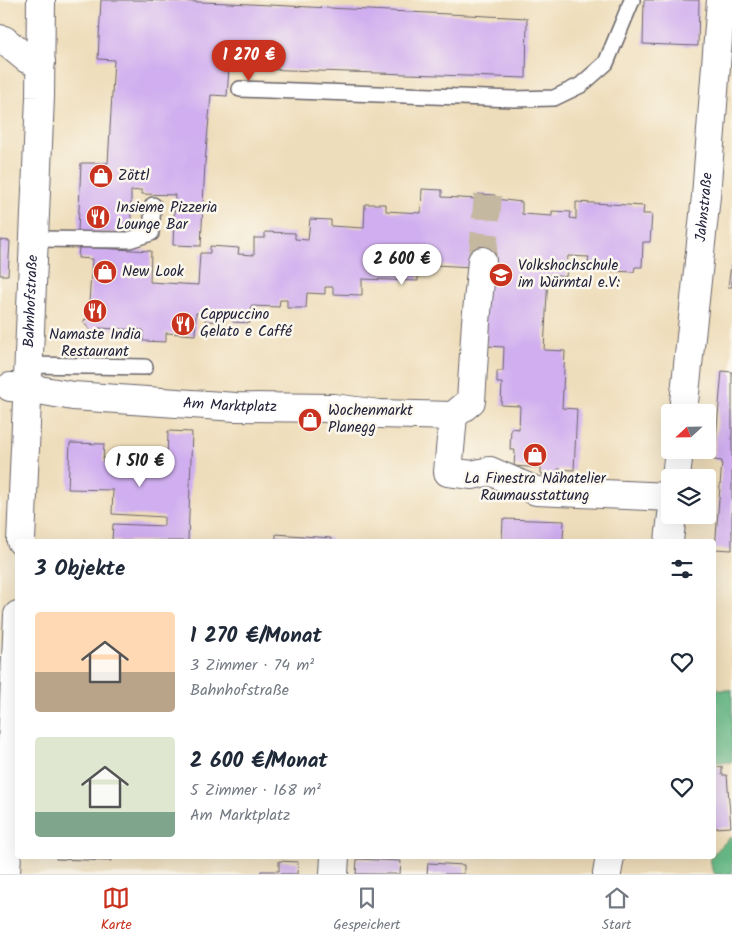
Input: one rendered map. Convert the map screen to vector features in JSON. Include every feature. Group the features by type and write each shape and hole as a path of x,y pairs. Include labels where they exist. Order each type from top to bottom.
{"street":[{"name":"Bahnhofstraße","path":"20,539 11,503 33,239 41,62 41,0"},
{"name":"Jahnstraße","path":"684,404 706,196 721,0"},
{"path":"0,39 4,40 27,59 41,62"},
{"path":"482,262 471,401 453,416 448,472 472,475 490,471 536,492 661,497"},
{"name":"Am Marktplatz","path":"22,380 73,396 236,407 333,408 379,414 453,416"},
{"path":"670,539 671,524"},
{"path":"6,874 15,680"},
{"path":"334,874 335,859"},
{"path":"607,874 610,859"}],"lane":[{"path":"240,89 514,99 554,98 581,85 606,63 632,0"},
{"path":"33,239 130,240 151,233 153,205"},
{"path":"22,380 145,367"}],"green space":[{"path":"716,686 720,690 732,690 732,762 716,762"},
{"path":"732,836 732,874 715,874 712,870 710,859 716,859 716,851"}],"building":[{"path":"101,0 230,3 527,18 526,78 229,68 227,96 211,95 201,246 173,245 175,195 142,194 142,190 131,191 131,233 78,232 81,163 108,163 114,60 98,59"},
{"path":"644,0 699,0 698,46 643,44"},
{"path":"422,189 442,190 442,197 478,199 478,194 495,195 495,199 522,202 522,214 552,216 552,211 571,212 570,218 576,219 576,202 644,206 643,214 652,214 650,242 643,242 642,267 635,267 634,272 611,271 611,264 588,263 589,257 568,256 566,277 548,275 544,350 565,351 562,408 577,409 574,470 558,469 558,475 541,474 541,468 514,466 515,450 510,450 511,428 519,429 520,406 501,405 502,383 497,383 497,371 503,371 504,347 487,346 472,267 418,264 418,281 362,279 362,295 333,294 333,287 325,287 325,294 307,293 306,308 287,308 287,300 280,300 279,307 251,306 250,323 233,322 233,315 225,314 225,322 205,321 205,313 196,313 195,335 166,333 166,342 143,341 143,330 98,328 92,332 83,322 88,317 92,259 78,258 79,247 151,251 150,282 198,285 200,253 210,253 210,246 239,248 238,254 254,255 254,238 265,238 265,232 295,233 295,239 308,240 310,219 331,220 331,226 364,228 365,204 386,204 386,211 421,213"},
{"path":"0,240 10,241 8,275 0,275"},
{"path":"731,265 732,287 728,287"},
{"path":"722,371 732,372 732,550 716,549 722,461 714,460 716,459"},
{"path":"168,431 192,432 188,539 112,539 113,524 164,526 164,517 112,514 113,490 68,489 70,443 104,444 103,462 167,464"},
{"path":"503,519 564,521 563,539 502,539"},
{"path":"276,534 331,538 331,539 276,539"},
{"path":"722,767 722,775 727,775 731,827 716,828 716,768"},
{"path":"56,859 111,859 111,861"},
{"path":"357,859 401,861 400,874 356,874"},
{"path":"279,861 298,862 297,874 260,874 261,871 279,871"},
{"path":"428,863 464,865 464,874 427,874"}],"tunnel":[{"path":"482,261 488,195"}],"place":[{"name":"Zöttl","path":"101,176"},
{"name":"Insieme Pizzeria Lounge Bar","path":"98,217"},
{"name":"New Look","path":"105,272"},
{"name":"Volkshochschule im Würmtal e.V:","path":"501,275"},
{"name":"Namaste India Restaurant","path":"95,311"},
{"name":"Cappuccino Gelato e Caffé","path":"183,324"},
{"name":"Wochenmarkt Planegg","path":"310,420"},
{"name":"La Finestra Nähatelier Raumausstattung","path":"535,455"}]}
